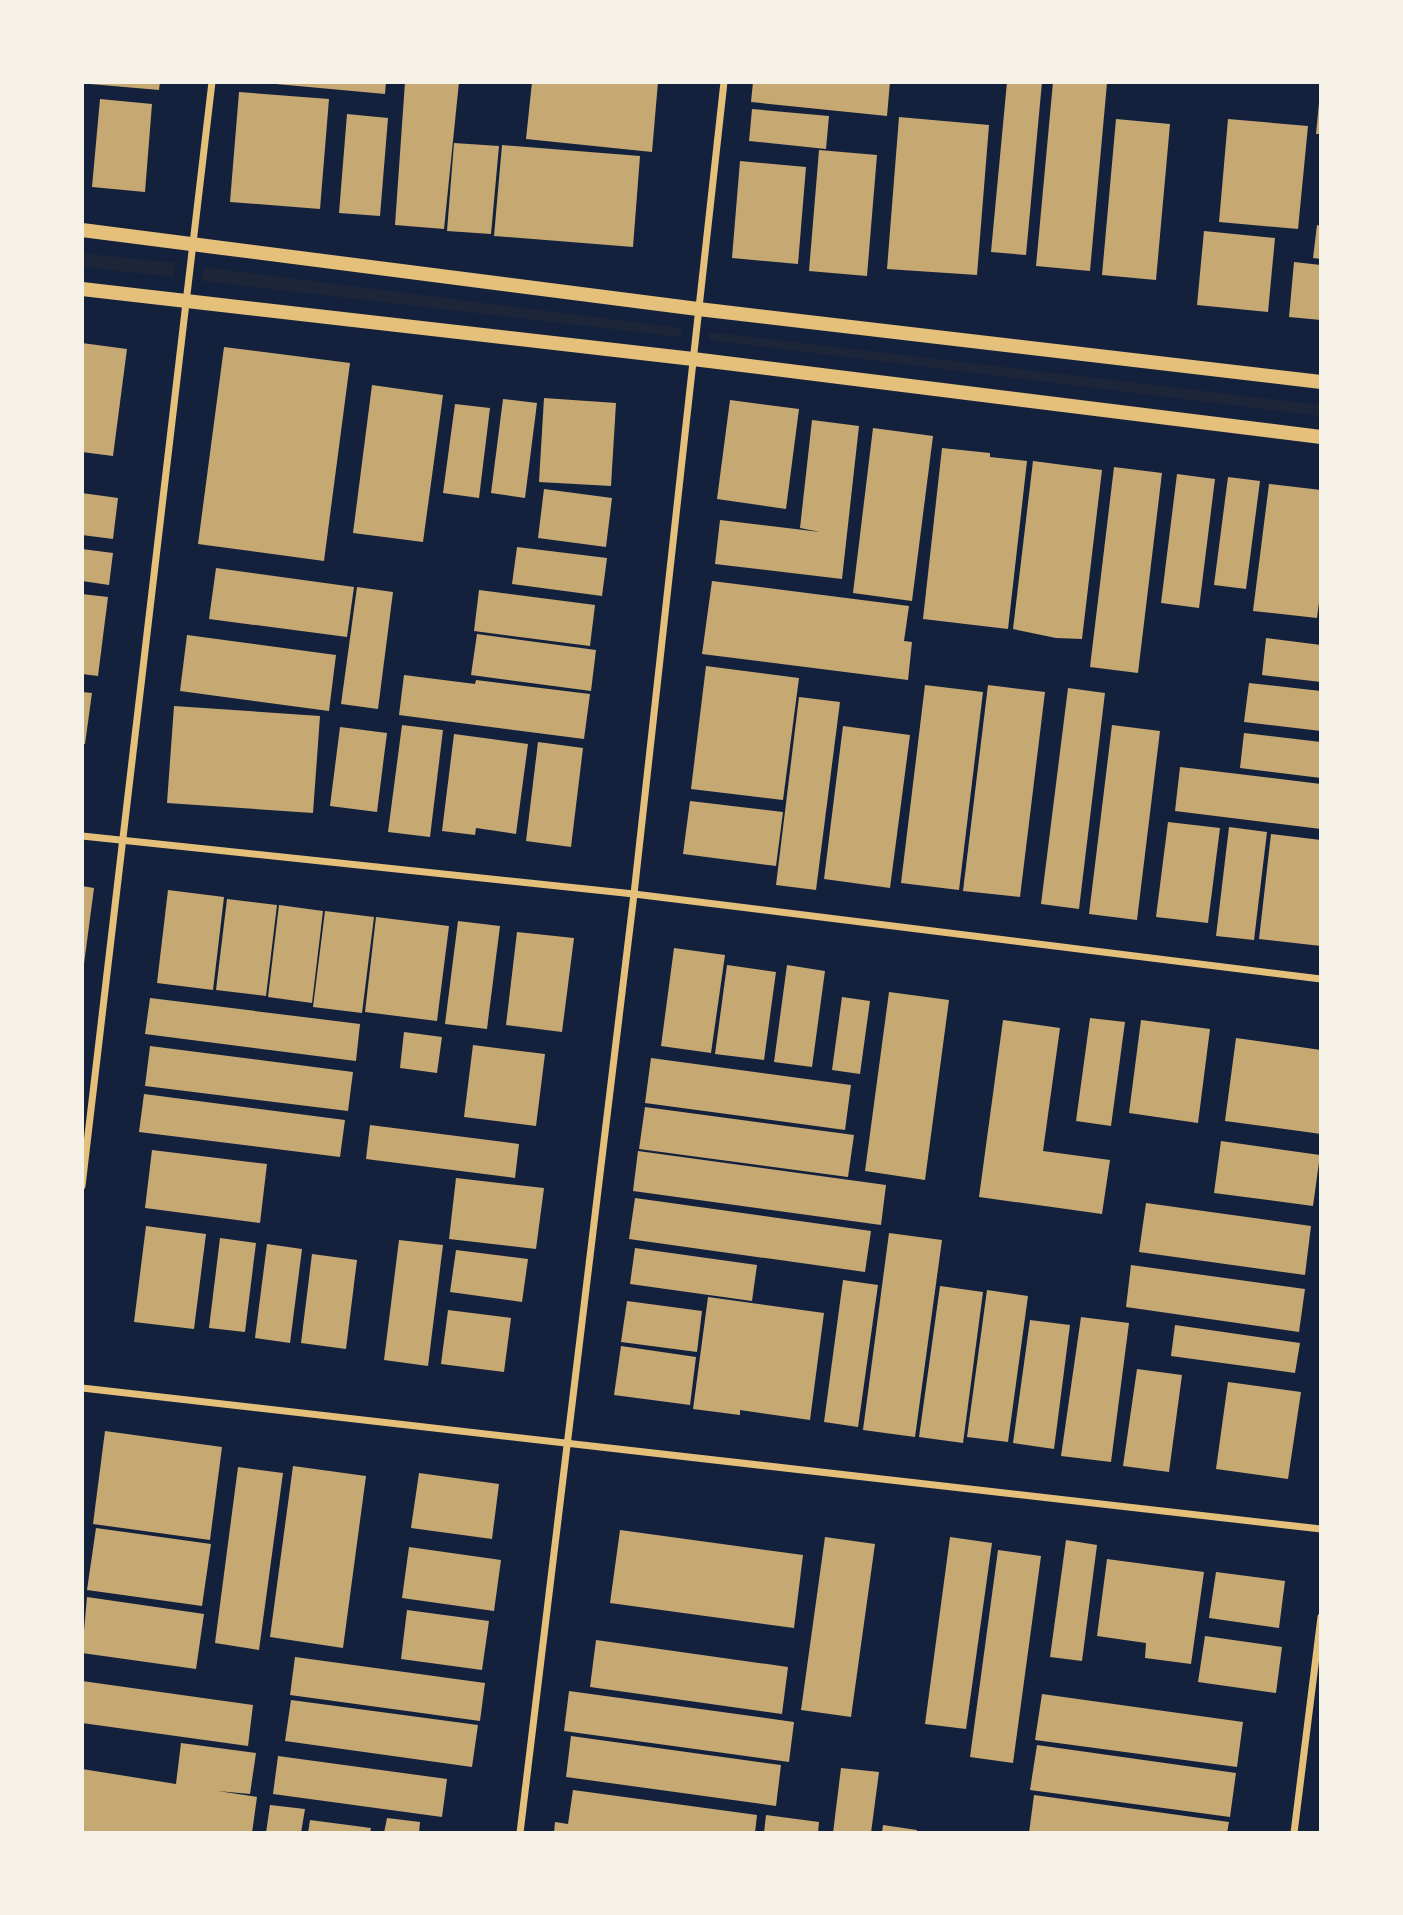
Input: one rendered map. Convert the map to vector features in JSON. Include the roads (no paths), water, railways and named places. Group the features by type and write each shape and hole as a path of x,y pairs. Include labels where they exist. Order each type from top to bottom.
{"main road":[{"path":"82,230 698,309 1321,382"},
{"path":"82,289 693,359 1321,437"}],"street":[{"path":"82,1186 212,82"},
{"path":"520,1833 634,894 724,82"},
{"path":"82,836 634,894 1321,979"},
{"path":"82,1388 1321,1529"},
{"path":"1294,1833 1321,1617"}]}
